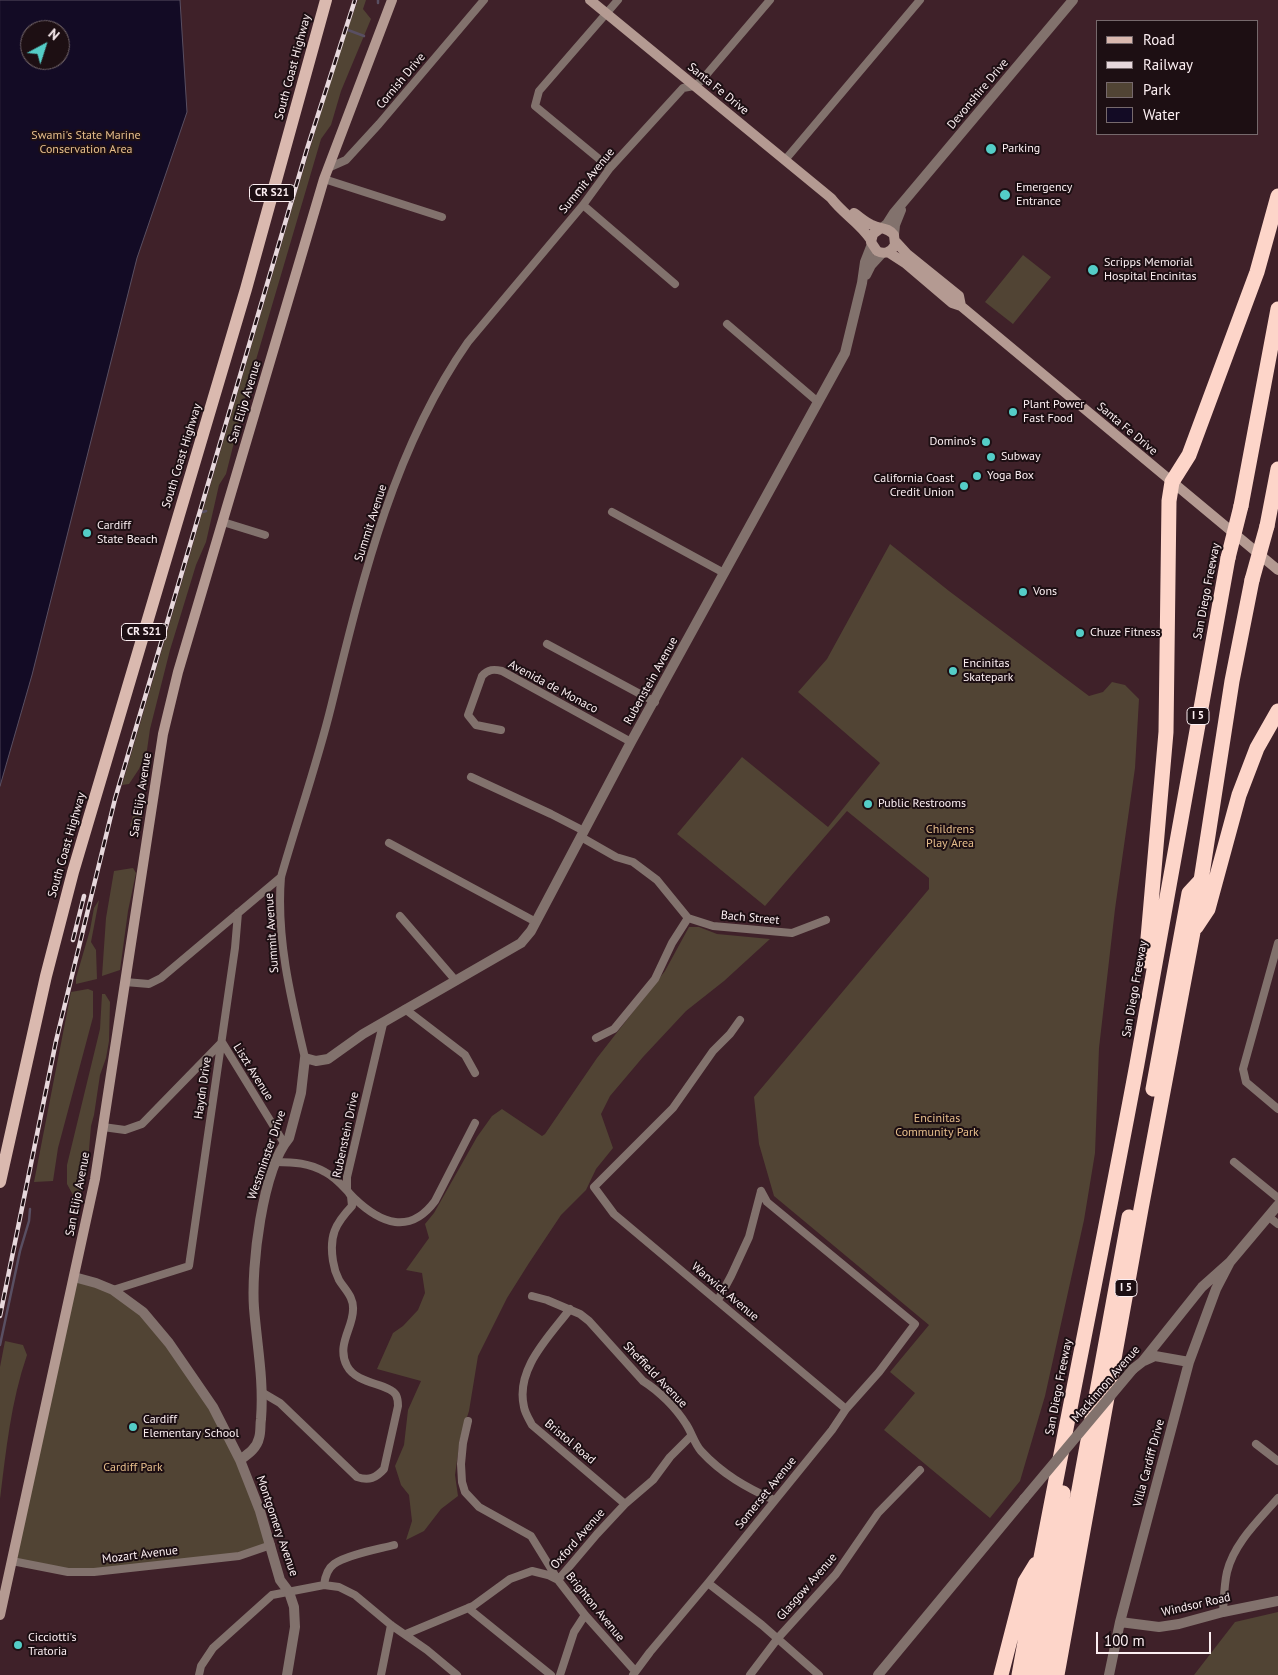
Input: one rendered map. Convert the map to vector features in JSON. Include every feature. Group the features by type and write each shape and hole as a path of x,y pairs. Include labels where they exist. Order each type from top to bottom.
{"highway":[{"path":"1137,1062 1166,732 1169,501 1172,482 1189,455 1232,340 1257,272 1278,196"},
{"name":"San Diego Freeway","path":"1020,1675 1041,1556 1137,1062 1228,558 1241,506 1278,309"},
{"name":"I 5","path":"1057,1675 1140,1209 1193,932 1232,681 1252,580 1267,526 1278,469"},
{"path":"1193,932 1208,909 1239,795 1257,748 1278,711"},
{"path":"1031,1675 1054,1553 1066,1472 1079,1414 1175,891 1170,875"},
{"path":"1044,1675 1189,893 1202,879"},
{"path":"1001,1675 1025,1582 1041,1556"},
{"path":"1061,1675 1063,1643"}],"main road":[{"name":"South Coast Highway","path":"0,1182 46,976 73,872 246,289 326,0"},
{"name":"San Elijo Avenue","path":"0,1615 95,1179 163,734 178,672 324,179 392,0"},
{"name":"Santa Fe Drive","path":"590,0 831,198 836,205 863,229 871,242"},
{"name":"Santa Fe Drive","path":"831,198 840,201 868,223 881,228"},
{"path":"881,228 887,229 895,238 893,248 885,253 877,251 871,242 875,231 881,228"},
{"name":"Santa Fe Drive","path":"895,238 906,254 959,296 961,306"},
{"name":"Santa Fe Drive","path":"885,253 905,263 952,303 961,306 1278,570"}],"street":[{"name":"Cornish Drive","path":"328,168 346,160 484,0"},
{"path":"610,168 534,106 539,90 618,0"},
{"name":"Summit Avenue","path":"304,1058 286,974 279,900 281,877 330,709 346,644 397,477 422,421 468,342 583,205 610,168 683,88 694,86 702,79 770,0"},
{"path":"785,160 920,0"},
{"name":"Devonshire Drive","path":"881,228 888,224 894,213 1073,0"},
{"path":"324,179 442,218"},
{"name":"Devonshire Drive","path":"895,238 895,225 902,204"},
{"path":"583,205 675,284"},
{"name":"Rubenstein Avenue","path":"383,1024 521,943 531,932 631,742 655,702 845,354 871,242"},
{"name":"Rubenstein Avenue","path":"862,283 871,265 885,253"},
{"path":"727,324 818,402"},
{"path":"612,512 724,573"},
{"path":"223,522 265,535"},
{"path":"547,644 655,702"},
{"name":"Avenida de Monaco","path":"501,730 476,724 468,716 482,676 485,672 492,669 502,671 631,742"},
{"path":"471,777 551,814 616,858 633,862 657,880 688,918 672,943 655,979 614,1029 596,1038"},
{"path":"389,843 536,922"},
{"path":"125,982 149,984 161,978 281,877"},
{"name":"Haydn Drive","path":"112,1290 189,1266 222,1042 238,913"},
{"path":"400,916 456,980"},
{"name":"Bach Street","path":"688,918 713,926 792,933 826,920"},
{"path":"1278,943 1243,1069 1246,1082 1278,1109"},
{"path":"406,1009 465,1055 475,1073"},
{"name":"Warwick Avenue","path":"740,1020 730,1034 713,1051 673,1108 594,1187 614,1214 846,1409"},
{"path":"304,1058 316,1061 328,1059 364,1034 383,1024"},
{"name":"Rubenstein Drive","path":"263,1393 280,1403 357,1477 372,1479 378,1476 384,1469 398,1406 396,1394 357,1378 347,1366 344,1357 344,1343 353,1311 352,1298 335,1272 331,1247 333,1232 342,1217 352,1206 351,1196 346,1190 347,1177 383,1024"},
{"name":"Liszt Avenue","path":"103,1127 125,1130 142,1124 222,1042 284,1143"},
{"name":"Westminster Drive","path":"240,1460 252,1452 259,1438 263,1393 254,1307 254,1277 262,1204 276,1162 284,1143 289,1138 301,1093 304,1058"},
{"path":"276,1162 307,1164 326,1172 339,1182 355,1199 384,1219 395,1223 404,1223 418,1218 427,1212 435,1201 475,1123"},
{"path":"1234,1162 1278,1198"},
{"name":"Somerset Avenue","path":"634,1673 832,1430 846,1409 879,1372 915,1324 767,1202 761,1191 748,1237 718,1300"},
{"name":"Mackinnon Avenue","path":"878,1675 1024,1499 1133,1370 1142,1362 1202,1287 1230,1262 1278,1205"},
{"path":"1269,1217 1278,1224"},
{"name":"Villa Cardiff Drive","path":"1109,1675 1120,1622 1188,1362 1216,1289 1230,1262"},
{"name":"Montgomery Avenue","path":"74,1277 112,1290 143,1312 169,1343 213,1407 240,1460 260,1511 280,1580 289,1592 294,1607 295,1628 288,1675"},
{"name":"Sheffield Avenue","path":"532,1296 547,1300 580,1314 643,1381 654,1388 681,1418 688,1426 691,1436 701,1450 726,1473 745,1487 774,1500"},
{"name":"Bristol Road","path":"570,1309 530,1362 522,1387 524,1408 532,1425 625,1504"},
{"path":"1142,1362 1156,1356 1188,1362"},
{"name":"Brighton Avenue","path":"468,1421 462,1452 462,1475 465,1492 472,1500 493,1515 531,1536 558,1580 634,1673"},
{"name":"Oxford Avenue","path":"406,1634 468,1608 483,1600 510,1579 532,1571 558,1580 597,1534 625,1504 653,1480 670,1457 691,1436"},
{"path":"1256,1444 1278,1461"},
{"name":"Glasgow Avenue","path":"750,1675 778,1638 836,1574 878,1513 920,1470"},
{"path":"1223,1612 1227,1573 1233,1555 1278,1498"},
{"path":"324,1585 326,1574 334,1564 350,1557 394,1544"},
{"name":"Mozart Avenue","path":"12,1561 68,1572 94,1572 239,1556 271,1545"},
{"path":"708,1583 778,1638 819,1675"},
{"path":"199,1675 201,1666 213,1648 272,1595 324,1585 338,1587 355,1595 391,1625 428,1650 457,1675"},
{"name":"Windsor Road","path":"1120,1622 1160,1627 1278,1601"},
{"path":"468,1608 551,1675 566,1660"},
{"path":"560,1675 574,1632 585,1615"},
{"path":"381,1675 391,1625"}],"green space":[{"path":"358,0 366,0 363,9 371,19 341,91 331,125 321,139 248,387 226,474 219,485 206,542 196,565 170,650 150,729 147,750 139,769 129,784 122,785 298,188 340,50"},
{"path":"1023,255 1051,277 1013,324 985,302"},
{"name":"Encinitas Community Park","path":"890,544 949,591 1089,696 1103,692 1112,682 1125,685 1139,699 1135,768 1115,909 1099,1048 1095,1153 1084,1220 1045,1396 1020,1481 990,1518 884,1430 915,1393 890,1372 929,1325 774,1196 759,1144 754,1097 929,889 929,878 847,811 765,906 677,834 742,757 828,827 880,763 798,692 827,659"},
{"path":"139,795 143,796 143,814 134,828 130,826"},
{"path":"133,868 136,873 128,911 120,970 102,976 106,918 114,871"},
{"path":"99,900 91,942 96,950 97,979 76,984 94,908"},
{"path":"689,927 699,927 717,934 770,939 724,981 686,1011 610,1096 601,1114 613,1148 596,1169 586,1190 561,1215 529,1263 507,1298 478,1356 469,1411 460,1439 455,1475 458,1496 441,1509 424,1531 406,1540 412,1521 409,1495 401,1485 395,1466 404,1445 408,1410 421,1381 377,1369 393,1333 403,1326 418,1310 425,1293 422,1273 406,1270 429,1238 425,1224 434,1213 477,1137 492,1116 502,1109 542,1136 545,1134 597,1058 665,971"},
{"path":"88,989 93,991 93,1017 58,1148 53,1181 34,1182 71,992"},
{"path":"102,994 105,994 110,1002 109,1041 100,1075 91,1126 88,1162 81,1193 73,1195 67,1184 67,1165 100,1029"},
{"name":"Cardiff Park","path":"74,1277 89,1280 146,1315 228,1436 270,1544 254,1552 95,1572 12,1561"},
{"path":"5,1341 23,1345 27,1355 13,1408 0,1499 0,1367"},
{"path":"1278,1612 1278,1675 1194,1675 1235,1622"}],"water":[{"name":"Swami's State Marine Conservation Area","path":"0,0 180,0 187,112 137,258 32,675 0,786"}],"waterway":[{"path":"348,30 364,36"},
{"path":"0,1345 20,1251 29,1221 30,1209"}],"railway":[{"path":"0,1316 56,1041 115,799 307,149 355,0"},
{"path":"73,940 84,896"}],"place":[{"name":"Parking","path":"991,149"},
{"name":"Emergency Entrance","path":"1005,195"},
{"name":"Scripps Memorial Hospital Encinitas","path":"1093,270"},
{"name":"Plant Power Fast Food","path":"1013,412"},
{"name":"Domino's","path":"986,442"},
{"name":"Subway","path":"991,457"},
{"name":"Yoga Box","path":"977,476"},
{"name":"California Coast Credit Union","path":"964,486"},
{"name":"Cardiff State Beach","path":"87,533"},
{"name":"Vons","path":"1023,592"},
{"name":"Chuze Fitness","path":"1080,633"},
{"name":"Encinitas Skatepark","path":"953,671"},
{"name":"Public Restrooms","path":"868,804"},
{"name":"Cardiff Elementary School","path":"133,1427"},
{"name":"Cicciotti's Tratoria","path":"18,1645"}],"park label":[{"name":"Childrens Play Area","path":"950,837"}]}
